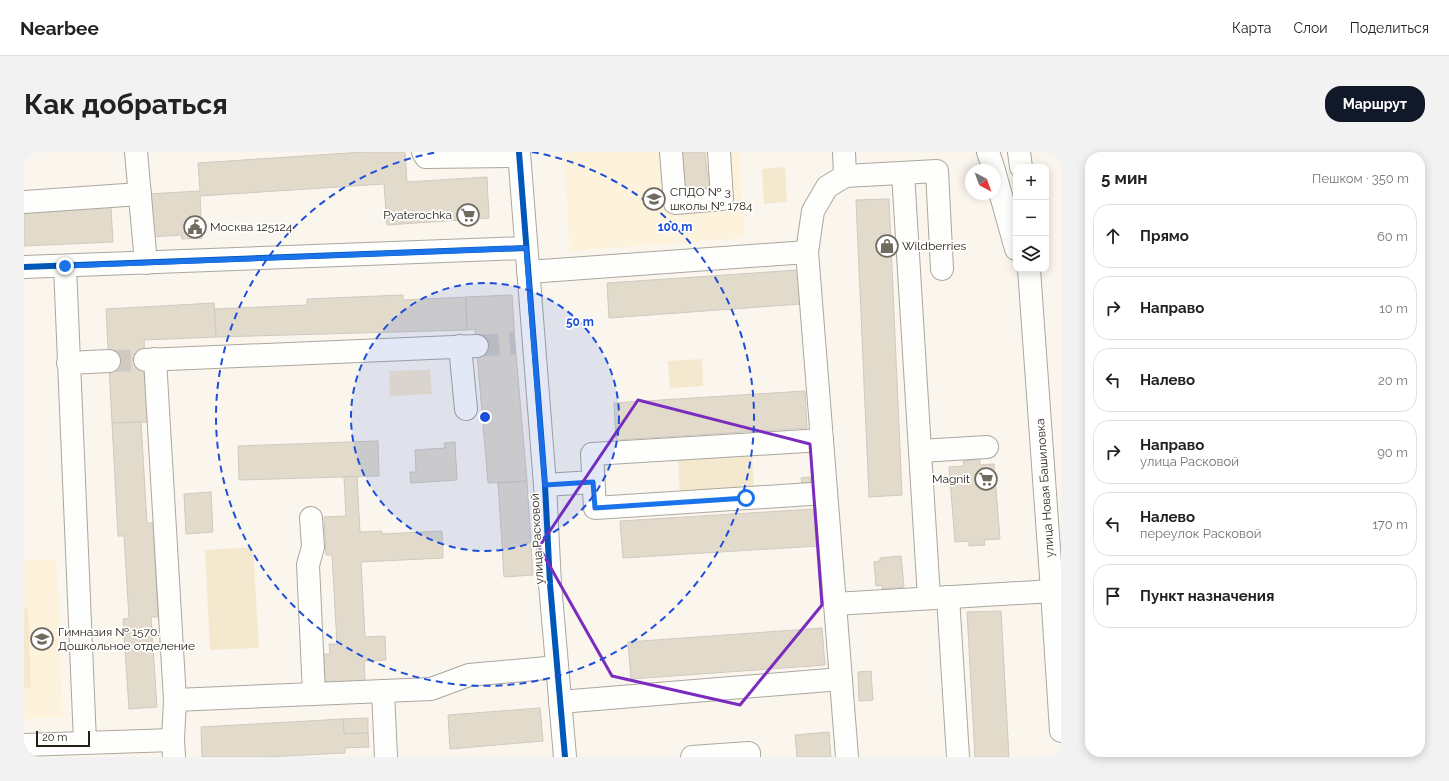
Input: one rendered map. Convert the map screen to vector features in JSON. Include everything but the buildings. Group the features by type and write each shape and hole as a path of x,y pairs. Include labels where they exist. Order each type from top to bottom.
{"street":[{"path":"136,152 146,263"},
{"path":"423,152 426,157 519,154"},
{"path":"671,152 674,202 722,199 719,152"},
{"path":"844,152 845,176"},
{"path":"988,152 992,164"},
{"path":"1019,152 1020,164"},
{"name":"улица Расковой","path":"519,154 528,272 524,343 545,485 550,584 565,757"},
{"path":"847,757 807,252 813,211 827,187 845,176 903,173 937,162 942,269"},
{"path":"903,173 920,451 958,757"},
{"path":"24,202 140,194"},
{"path":"1001,195 1013,238"},
{"path":"24,267 526,248"},
{"path":"528,272 558,272 807,252"},
{"path":"65,266 85,742"},
{"path":"1021,272 1034,341"},
{"name":"улица Новая Башиловка","path":"1028,272 1061,731"},
{"path":"24,745 85,742 174,748 175,700 150,360 469,346 466,409"},
{"path":"68,363 109,361"},
{"path":"822,440 592,454 593,482 595,508 826,493"},
{"path":"920,451 987,447"},
{"path":"545,485 593,482"},
{"path":"311,518 312,547 308,565 314,694"},
{"path":"835,604 1052,591"},
{"path":"175,700 431,689 469,675 557,667"},
{"path":"560,702 841,679"},
{"path":"382,691 386,757"},
{"path":"692,757 749,753 749,757"}],"highlighted area":[{"path":"638,400 810,444 822,605 740,705 612,676 539,547"}],"shaded area":[{"name":"СПДО № 3 школы № 1784","path":"563,152 739,152 745,238 570,251"},
{"path":"785,167 787,202 764,204 762,169"},
{"path":"702,359 703,386 670,388 668,361"},
{"path":"430,370 432,394 390,396 389,371"},
{"path":"752,453 754,488 680,493 678,457"},
{"path":"253,547 259,648 210,650 205,550"},
{"name":"Гимназия № 1570. Дошкольное отделение","path":"57,559 63,717 24,719 24,560"},
{"path":"28,607 31,687 24,688 24,608"}],"tunnel":[{"path":"477,346 515,343"},
{"path":"109,361 145,360"}],"cycle path":[{"path":"519,152 545,485 550,584 565,757"},
{"path":"24,267 526,248"}],"place":[{"name":"СПДО № 3 школы № 1784","path":"654,199"},
{"name":"Pyaterochka","path":"468,215"},
{"name":"Москва 125124","path":"195,227"},
{"name":"Wildberries","path":"887,246"},
{"name":"Magnit","path":"986,479"},
{"name":"Гимназия № 1570. Дошкольное отделение","path":"42,639"}],"route":[{"path":"65,266 526,248 545,485 593,482 595,508 746,498"}]}
